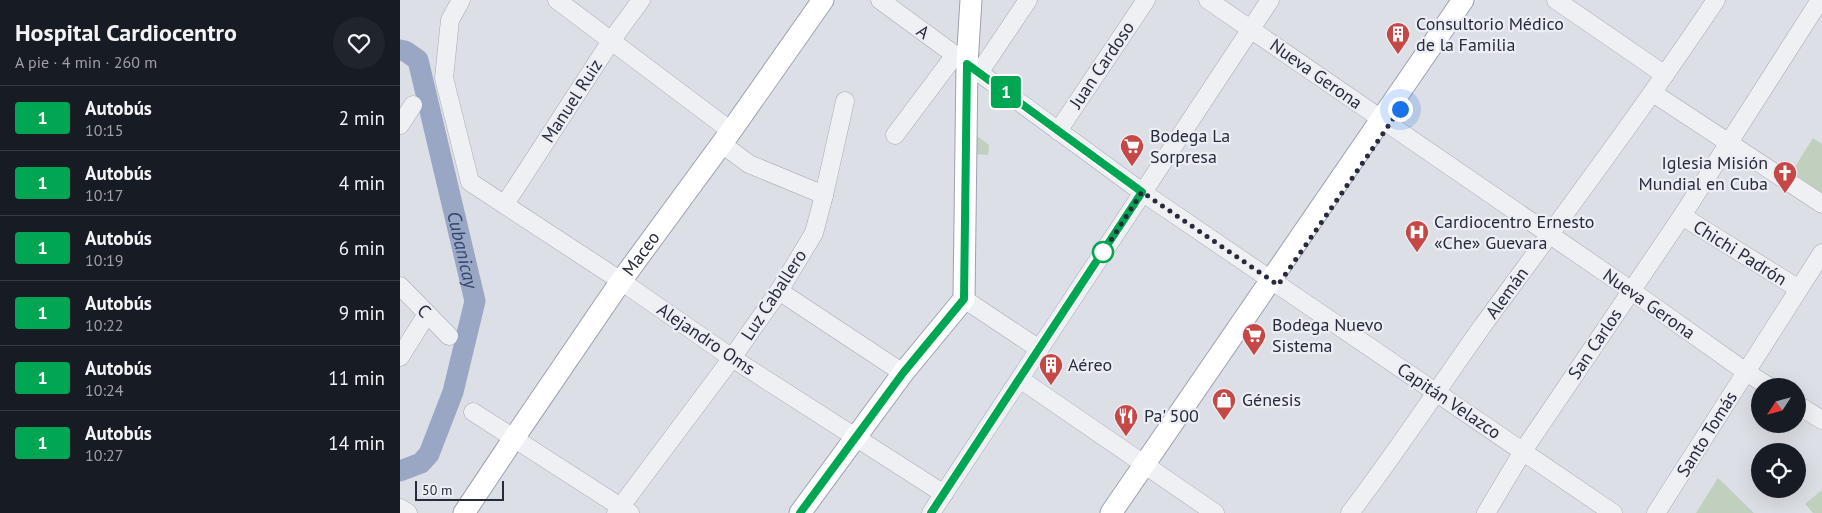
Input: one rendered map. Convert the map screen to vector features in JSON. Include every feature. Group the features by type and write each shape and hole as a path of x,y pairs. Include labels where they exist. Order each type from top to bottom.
{"main road":[{"name":"Maceo","path":"464,513 621,281 823,0"},
{"path":"800,513 903,373 964,299 967,64 971,0"},
{"path":"1385,122 1463,0"},
{"path":"1124,513 1149,468 1274,282 1385,122 1473,0"},
{"path":"1111,513 1149,468"}],"street":[{"name":"Alejandro Oms","path":"462,0 450,20 444,78 470,182 621,281 732,358 944,494"},
{"path":"557,0 611,41 726,137 749,164 824,195"},
{"name":"Manuel Ruiz","path":"505,204 611,41 641,0"},
{"name":"A","path":"880,0 967,64"},
{"path":"895,135 1028,0"},
{"name":"Juan Cardoso","path":"1058,131 1146,0"},
{"name":"Nueva Gerona","path":"1208,0 1755,378"},
{"path":"931,513 1270,0"},
{"path":"1556,0 1665,75"},
{"name":"Alemán","path":"1350,513 1391,458 1435,392 1653,92 1716,0"},
{"name":"San Carlos","path":"1486,513 1523,451 1730,144 1820,0"},
{"name":"Capitán Velazco","path":"967,64 1142,192 1613,513"},
{"path":"1653,92 1822,204"},
{"name":"Luz Caballero","path":"623,511 779,291 814,232 845,101"},
{"path":"400,124 413,105"},
{"name":"Chichi Padrón","path":"1682,216 1799,290"},
{"name":"Santo Tomás","path":"1656,513 1822,253"},
{"name":"C","path":"400,286 449,336"},
{"path":"779,291 903,373"},
{"path":"964,299 1039,349"},
{"path":"400,357 427,314"},
{"path":"1020,379 1215,513"},
{"path":"1806,410 1822,420"},
{"path":"473,412 623,511"},
{"path":"400,508 408,513"}],"green space":[{"path":"977,136 989,145 988,155 975,154"},
{"path":"1813,138 1822,144 1822,193 1791,173"},
{"path":"1718,478 1754,513 1696,513"},
{"path":"1822,490 1822,513 1813,513 1805,504"}],"waterway":[{"name":"Cubanicay","path":"400,50 405,51 418,60 475,301 453,392 429,454 421,463 400,471"}],"bus line":[{"name":"1","path":"800,513 903,373 964,299 967,64 1142,192 931,513"}],"place":[{"name":"Consultorio Médico de la Familia","path":"1398,55"},
{"name":"Bodega La Sorpresa","path":"1132,167"},
{"name":"Iglesia Misión Mundial en Cuba","path":"1785,194"},
{"name":"Cardiocentro Ernesto «Che» Guevara","path":"1417,253"},
{"name":"Bodega Nuevo Sistema","path":"1254,356"},
{"name":"Aéreo","path":"1051,386"},
{"name":"Génesis","path":"1224,421"},
{"name":"Pa' 500","path":"1126,437"}],"route":[{"path":"1103,252 1100,257 1142,192 1278,285 1400,109"}]}
